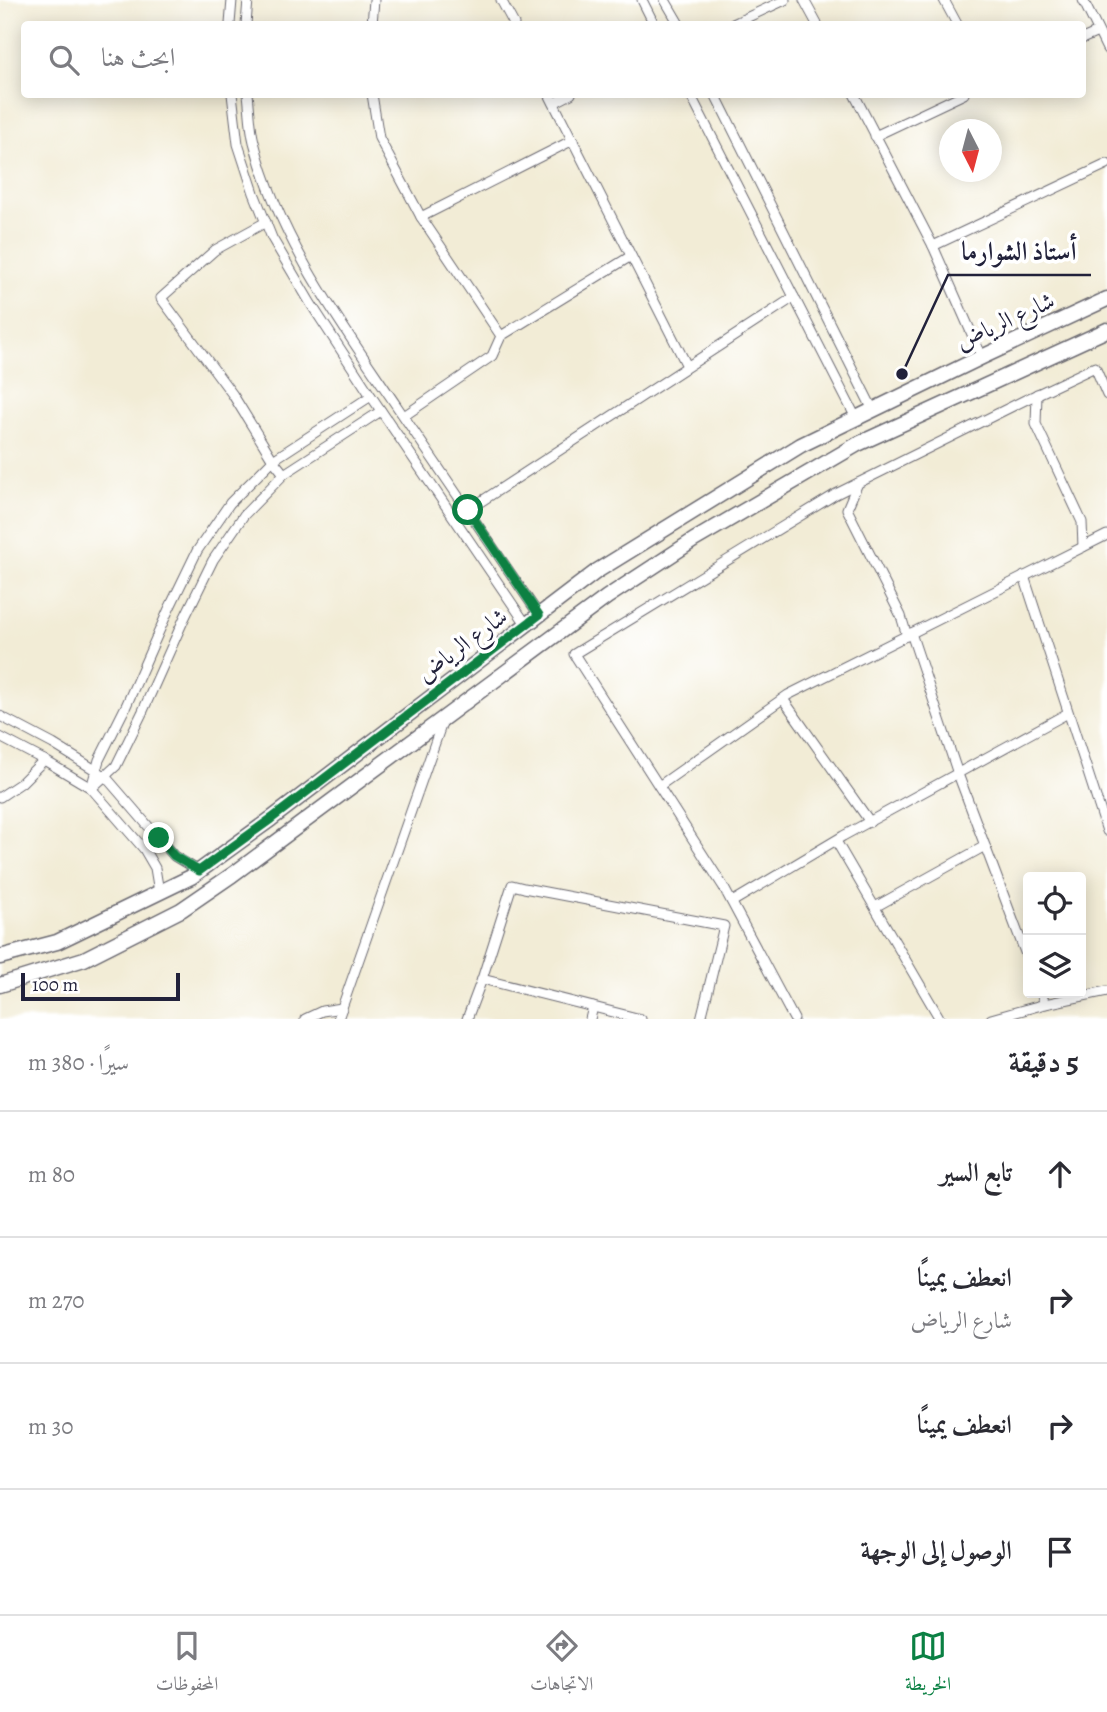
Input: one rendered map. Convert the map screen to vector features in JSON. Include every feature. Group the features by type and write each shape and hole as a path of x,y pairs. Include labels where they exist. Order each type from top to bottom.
{"main road":[{"name":"شارع الرياض","path":"0,957 57,942 191,877 597,571 801,445 1107,299"},
{"name":"شارع الرياض","path":"0,985 84,959 181,910 607,597 718,526 858,444 1107,330"}],"street":[{"path":"230,21 232,0"},
{"path":"246,21 248,0"},
{"path":"372,21 374,0"},
{"path":"501,0 512,21"},
{"path":"642,0 652,21"},
{"path":"666,0 677,21"},
{"path":"740,21 785,0"},
{"path":"804,0 815,21"},
{"path":"944,0 955,21"},
{"path":"1083,0 1107,50"},
{"path":"1086,38 1098,32"},
{"path":"232,98 238,144 272,238 371,396 526,624"},
{"path":"249,98 254,140 286,231 404,416 539,615"},
{"path":"373,98 379,138 421,216 501,336"},
{"path":"692,98 856,418"},
{"path":"717,98 873,410"},
{"path":"855,98 933,246 982,357"},
{"path":"875,136 956,98"},
{"path":"552,99 687,366"},
{"path":"421,216 573,140"},
{"path":"933,246 1107,164"},
{"path":"266,222 215,250 161,298 233,395 284,474"},
{"path":"404,416 492,356 501,336 631,256"},
{"path":"468,510 794,296"},
{"path":"794,1019 732,902 574,654 836,494 1037,394 1095,367 1107,395"},
{"path":"1037,394 1035,424 1082,522 1083,547"},
{"path":"91,788 99,760 197,551 230,503 273,460 371,396"},
{"path":"1025,400 1036,406"},
{"path":"91,788 116,766 213,561 244,515 284,474 381,411"},
{"path":"858,482 847,509 909,635 1023,947"},
{"path":"659,786 783,699 1107,534"},
{"path":"1024,576 1107,831"},
{"path":"783,699 870,822"},
{"path":"732,902 836,841 1068,713"},
{"path":"0,716 105,776 174,856 199,871"},
{"path":"338,1019 443,719"},
{"path":"0,737 91,788 144,849 155,868 159,892"},
{"path":"0,797 21,783 44,760"},
{"path":"836,841 940,1019"},
{"path":"875,907 985,846"},
{"path":"467,1019 512,886 724,926 701,1019"},
{"path":"482,979 641,1019"},
{"path":"991,1019 1107,991"},
{"path":"1043,998 1045,1004"},
{"path":"590,1019 593,1007"},
{"path":"305,1019 322,1011 342,1008"}],"place":[{"name":"أستاذ الشوارما","path":"902,374"}],"route":[{"path":"159,838 174,856 199,871 539,615 468,510"}]}
